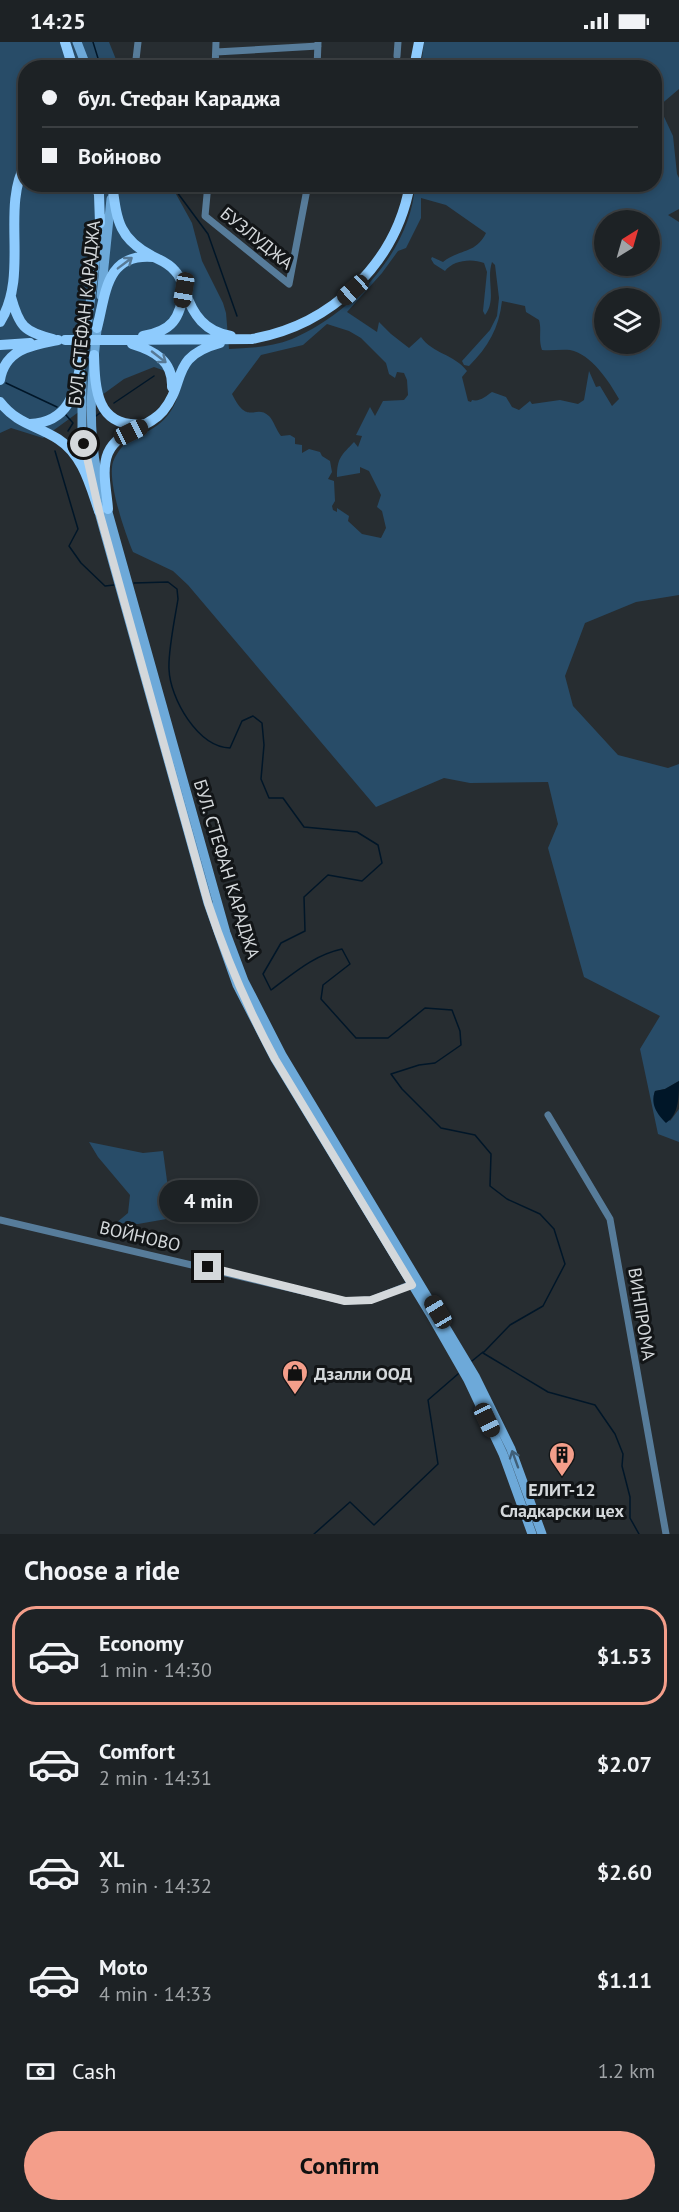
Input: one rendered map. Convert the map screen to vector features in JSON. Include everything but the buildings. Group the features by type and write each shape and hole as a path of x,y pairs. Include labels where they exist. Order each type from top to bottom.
{"main road":[{"path":"66,42 72,60"},
{"path":"66,42 75,60"},
{"path":"77,42 84,60"},
{"path":"416,60 419,42"},
{"path":"18,174 9,196 10,294 17,318 24,327 33,334 62,340"},
{"path":"98,192 100,223"},
{"name":"БУЛ. СТЕФАН КАРАДЖА","path":"102,192 88,354 92,442 103,510 216,902 236,959 258,1010 415,1282 468,1380 503,1454 532,1534"},
{"name":"БУЛ. СТЕФАН КАРАДЖА","path":"88,354 97,328 112,192"},
{"path":"113,192 116,213 122,231 129,240 174,269 180,277 193,312 206,326 219,333 252,339"},
{"path":"0,345 62,340 229,341 274,334 302,324 328,309 353,290 373,267 392,238 405,209 408,192"},
{"path":"97,328 109,282 116,270 124,261 133,257 153,256"},
{"path":"116,340 154,334 168,327 178,315 184,290"},
{"path":"0,322 10,294"},
{"path":"0,380 6,363 18,351 30,346 62,340"},
{"path":"116,340 147,349 164,360 171,369 172,393"},
{"path":"103,510 108,452 119,439 148,423 163,411 189,359 203,350 229,341"},
{"path":"88,354 95,389 104,409 126,423 148,423"},
{"path":"27,424 48,420 58,415 66,407 75,391 88,354"},
{"path":"1,400 16,419 54,436 72,451 85,471 103,510"},
{"name":"БУЛ. СТЕФАН КАРАДЖА","path":"415,1282 475,1376 511,1449 542,1534"}],"street":[{"path":"136,60 138,42"},
{"path":"216,42 216,60"},
{"path":"397,56 399,42"},
{"path":"216,52 318,44 317,60"},
{"name":"БУЗЛУДЖА","path":"208,192 206,216 289,284 306,192"},
{"name":"ВИНПРОМА","path":"548,1114 610,1219 666,1534"},
{"name":"ВОЙНОВО","path":"0,1220 345,1301 371,1300 415,1282"}],"shaded area":[{"path":"0,42 109,42 116,60 18,60 18,192 175,192 192,223 202,261 223,303 229,349 253,348 284,342 314,328 336,314 356,297 390,256 411,210 414,192 662,192 662,112 673,136 679,178 679,209 668,215 679,222 679,595 636,602 585,623 565,676 573,706 618,755 668,768 679,764 679,1081 665,1089 655,1091 654,1099 670,1121 679,1109 679,1142 658,1134 640,1049 660,1016 584,977 548,848 558,824 548,782 470,783 444,778 376,807 188,585 173,571 133,552 112,481 113,462 126,443 158,425 169,414 179,393 182,377 154,367 124,379 43,438 11,428 0,433","holes":["421,198 446,205 486,233 477,245 443,262 432,257 431,259 434,264 445,271 453,264 463,261 484,263 487,272 483,311 485,315 491,296 492,262 495,265 499,298 497,316 490,330 462,361 464,365 469,366 487,344 498,320 502,301 525,306 526,312 539,320 542,350 570,350 585,357 605,377 619,399 612,406 600,386 596,387 589,371 584,400 578,404 560,400 532,404 530,401 519,410 512,407 506,397 492,392 478,400 468,401 462,377 467,371 462,365 431,347 421,337 409,348 379,322 377,332 347,312 382,273 398,251 406,248 421,218","327,324 349,331 361,338 386,363 389,374 395,378 397,372 404,373 407,380 408,395 404,400 383,401 375,416 370,407 356,435 362,436 358,447 354,442 343,454 338,465 337,477 360,473 360,467 369,471 381,495 377,507 382,511 386,528 381,538 362,534 348,521 349,516 337,508 337,512 333,510 334,481 328,479 332,472 330,461 320,452 309,449 302,453 302,445 295,444 295,438 290,435 281,436 269,416 260,412 251,413 243,410 232,394 261,355 303,345"]},
{"path":"424,42 679,42 679,89 662,103 662,60 422,60"},
{"path":"679,1081 676,1110 666,1123 655,1108 653,1100 655,1091 665,1089"},
{"path":"89,1142 143,1153 163,1151 172,1218 138,1224 116,1223 128,1213 130,1195 98,1157"}],"waterway":[{"path":"93,42 99,60"},
{"path":"177,192 208,234 237,316"},
{"path":"114,403 154,376"},
{"path":"6,383 57,407"},
{"path":"96,416 100,413"},
{"path":"66,415 73,423 68,431"},
{"path":"55,451 78,529 69,546 81,563 105,586 114,585"},
{"path":"134,583 168,582 177,589 178,599 169,669 174,694 180,707 197,730 218,746 230,748 242,721 253,716 262,723 264,745 261,779 269,798 283,798 304,827 357,832 378,845 382,863 362,881 328,875 304,897 305,931 281,943 263,974 271,990 313,960 342,949 350,964 323,985 321,999 356,1038 388,1038 425,1008 452,1010 460,1031 461,1045 435,1063 419,1065 391,1074 402,1089 441,1128 475,1135 491,1154 490,1186 507,1199 540,1214 554,1229 565,1264 543,1306 510,1325 483,1353 548,1392 595,1405 615,1434 623,1454 622,1466 630,1497 630,1518 639,1534"},
{"path":"472,1361 483,1352"},
{"path":"314,1534 350,1502 374,1525 438,1464 428,1400 458,1374"}],"place":[{"name":"Дзалли ООД","path":"295,1396"},
{"name":"ЕЛИТ-12 Сладкарски цех","path":"562,1478"}],"route":[{"path":"84,444 99,511 208,903 228,963 275,1059 412,1285 371,1300 345,1301 208,1267"}]}
